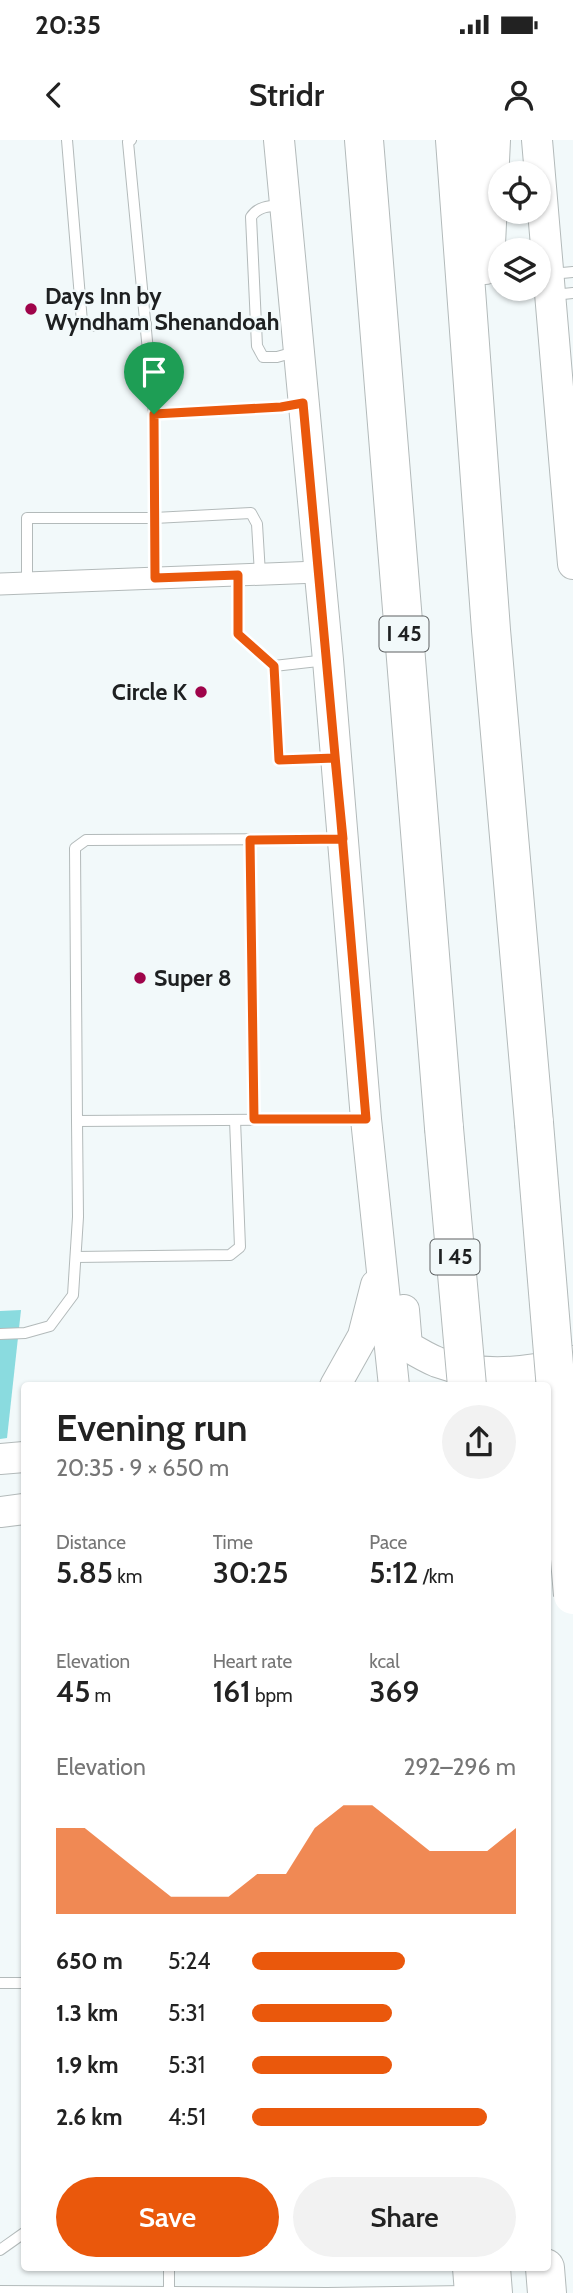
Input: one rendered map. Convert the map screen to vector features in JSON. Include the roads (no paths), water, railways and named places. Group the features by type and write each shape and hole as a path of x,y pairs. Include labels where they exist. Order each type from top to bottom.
{"highway":[{"name":"I 45","path":"364,140 467,1382"},
{"path":"455,140 491,630 573,1595"},
{"path":"472,361 484,291 491,140"},
{"path":"545,2271 547,2293"}],"main road":[{"path":"279,140 328,660 366,1119 394,1382"},
{"path":"537,140 561,284 562,430 573,564"},
{"path":"382,1261 400,1272 408,1346 435,1362 488,1373 538,1369 573,1361"},
{"path":"337,1382 363,1336 382,1261"},
{"path":"551,1417 573,1414"},
{"path":"0,1458 21,1457"},
{"path":"551,1461 573,1459"},
{"path":"551,1505 573,1505"},
{"path":"0,1512 21,1509"}],"street":[{"path":"0,584 318,572"}],"lane":[{"path":"67,140 82,322 86,326 146,324"},
{"path":"129,141 154,414 155,578"},
{"path":"285,205 255,210 251,217 257,345 262,356 277,358 298,351"},
{"path":"154,414 281,407 303,403"},
{"path":"27,583 27,518 154,518 251,513 257,524 260,575"},
{"path":"238,575 238,634 274,666 279,760 335,758"},
{"path":"274,666 328,660"},
{"path":"0,1334 25,1333 50,1326 74,1296 78,1217 75,848 86,840 343,839"},
{"path":"250,840 254,1119"},
{"path":"77,1121 366,1119"},
{"path":"76,1257 230,1255 240,1247 235,1120"},
{"path":"0,1983 21,1983"},
{"path":"0,2250 21,2235"},
{"path":"169,2271 169,2292"},
{"path":"0,2291 327,2293 478,2283"}],"place":[{"name":"Days Inn by Wyndham Shenandoah","path":"31,309"},
{"name":"Circle K","path":"201,692"},
{"name":"Super 8","path":"140,978"}]}
